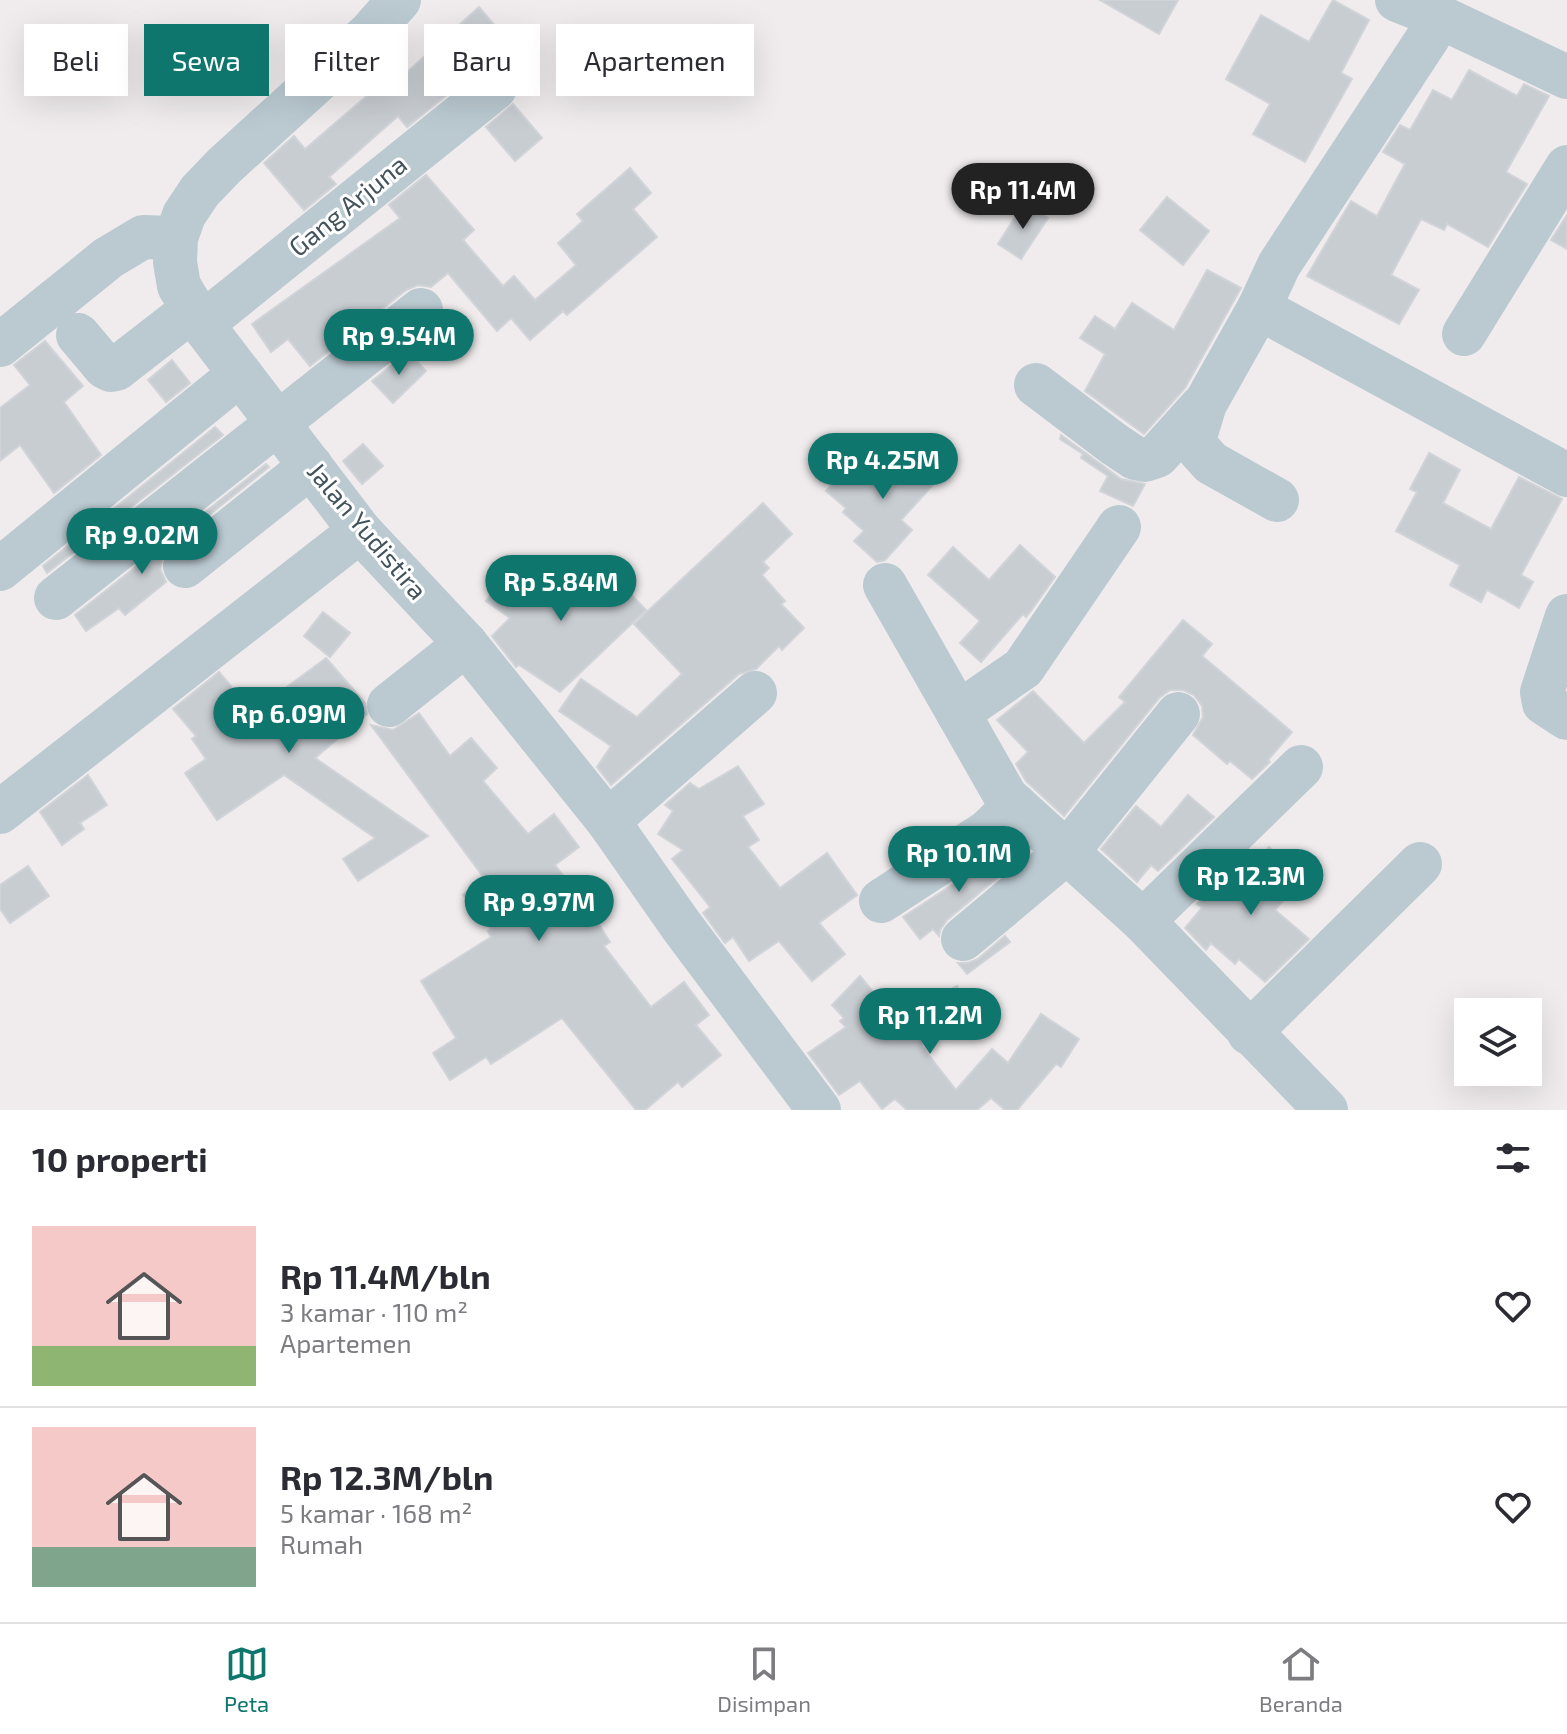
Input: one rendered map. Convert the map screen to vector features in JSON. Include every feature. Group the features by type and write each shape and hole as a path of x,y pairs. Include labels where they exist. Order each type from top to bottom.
{"street":[{"name":"Jalan Yudistira","path":"399,0 370,33 200,191 184,215 176,238 175,262 179,286 197,317 360,531 466,644 608,821 680,924 819,1110"},
{"path":"1421,7 1567,77"},
{"path":"1277,500 1211,463 1193,443 1205,404 1292,245 1429,36 1421,7"},
{"name":"Gang Arjuna","path":"78,335 105,367 116,369 197,317 485,96"},
{"path":"1464,334 1567,167"},
{"path":"0,345 108,258 143,237 176,238"},
{"path":"1259,308 1567,475"},
{"path":"56,598 421,310"},
{"path":"0,569 240,374"},
{"path":"1036,385 1114,444 1135,458 1145,460 1157,456 1205,404"},
{"path":"185,566 311,466"},
{"path":"958,713 1023,668 1119,527"},
{"path":"0,812 360,531"},
{"path":"885,585 1006,797 1143,921 1326,1110"},
{"path":"1567,616 1542,692 1544,703 1567,718"},
{"path":"389,705 466,644"},
{"path":"608,821 755,693"},
{"path":"963,939 1067,852 1178,714"},
{"path":"1143,921 1301,767"},
{"path":"881,901 987,832 1015,805"},
{"path":"1249,1033 1420,864"}],"building":[{"path":"1100,0 1178,0 1159,34"},
{"path":"1333,0 1369,20 1341,73 1352,79 1305,162 1253,134 1270,104 1226,79 1261,15 1309,42"},
{"path":"479,7 493,24 460,24"},
{"path":"424,57 424,96 445,96 407,127 398,116 329,177 336,184 304,210 264,163 294,136 305,149 367,96 408,96 408,71"},
{"path":"1469,70 1517,96 1524,84 1549,96 1506,172 1527,184 1488,247 1447,224 1444,230 1421,219 1391,275 1419,290 1399,324 1307,276 1351,201 1377,216 1405,164 1383,152 1400,125 1410,130 1433,90 1452,100"},
{"path":"513,104 542,138 515,161 486,127"},
{"path":"630,168 651,193 633,209 657,237 567,315 563,311 530,340 511,318 497,331 448,273 431,287 418,285 406,290 310,366 288,339 271,352 252,324 400,218 389,205 426,175 474,230 463,240 503,286 514,276 535,300 576,265 558,243 583,221 577,214"},
{"path":"1167,197 1209,231 1183,265 1140,230"},
{"path":"1024,203 1048,218 1021,259 998,244"},
{"path":"1567,215 1567,249 1551,240"},
{"path":"1207,270 1241,288 1185,388 1144,434 1085,391 1105,354 1080,338 1095,316 1115,329 1132,303 1174,330"},
{"path":"45,341 83,386 64,402 101,455 54,493 20,445 0,461 0,408 30,385 14,365"},
{"path":"408,352 426,371 393,403 372,381"},
{"path":"172,360 190,383 166,402 148,380"},
{"path":"215,427 223,435 47,573 43,566"},
{"path":"1061,435 1121,479 1145,484 1133,506 1100,491 1108,476 1081,458 1083,454 1060,439"},
{"path":"363,444 383,466 362,484 343,461"},
{"path":"910,449 941,476 901,520 912,530 885,560 877,562 854,541 864,531 843,512 846,508 826,491 857,456 883,479"},
{"path":"1429,453 1460,470 1443,503 1491,529 1519,477 1562,499 1521,575 1533,582 1519,608 1487,590 1481,602 1450,585 1460,565 1396,531 1417,492 1410,489"},
{"path":"266,464 269,467 169,547 160,569 166,582 125,615 119,608 86,631 75,615"},
{"path":"763,503 792,534 763,562 769,568 762,575 785,601 781,604 804,628 782,650 779,646 756,669 739,674 611,785 597,767 611,746 559,711 581,679 637,717 682,674 634,624"},
{"path":"1020,545 1055,577 1026,617 1023,614 981,662 960,643 980,621 928,575 953,547 989,580"},
{"path":"577,560 622,594 627,590 646,610 560,692 519,665 516,667 492,636 510,618 486,601 510,567 550,596"},
{"path":"323,612 350,633 330,657 304,636"},
{"path":"1183,620 1212,644 1202,656 1292,732 1268,760 1270,762 1252,779 1230,761 1227,764 1193,735 1203,717 1202,706 1194,695 1183,690 1170,690 1159,698 1064,816 1026,781 1016,764 1028,752 997,720 1033,691 1084,743 1125,702 1119,697"},
{"path":"326,658 365,703 367,714 315,758 428,836 358,881 343,859 375,838 284,775 217,820 185,773 206,759 192,739 196,736 173,709 219,672 253,712"},
{"path":"419,713 450,756 471,738 497,768 483,781 528,834 554,814 579,847 555,865 610,942 604,946 651,1007 684,982 709,1015 696,1025 721,1055 682,1087 678,1082 645,1110 636,1110 562,1018 491,1064 486,1057 450,1080 433,1053 456,1038 421,981 491,937 488,931 491,929 463,895 484,878 371,725 393,730"},
{"path":"738,766 764,804 743,816 759,840 748,847 780,888 827,853 857,895 819,923 845,954 812,981 779,941 749,961 733,937 725,943 703,913 710,907 672,859 683,850 658,834 673,811 665,805 690,783 699,789"},
{"path":"88,775 107,805 80,823 84,829 62,845 40,812"},
{"path":"1188,795 1214,817 1158,871 1151,865 1137,882 1101,849 1136,806 1161,827"},
{"path":"1011,843 1022,857 947,920 939,936 933,929 920,939 903,917 1001,853"},
{"path":"1269,847 1303,877 1275,910 1309,939 1265,982 1239,959 1235,964 1211,943 1206,950 1185,928 1202,908 1197,904 1224,877 1236,886"},
{"path":"28,866 49,896 10,923 0,909 0,885"},
{"path":"1005,936 1010,942 967,974 958,963 978,959"},
{"path":"860,976 897,1021 957,986 969,1008 921,1045 956,1090 992,1049 1008,1063 1041,1014 1079,1039 1061,1067 1056,1064 1017,1110 1005,1110 991,1098 977,1110 907,1110 895,1099 882,1109 860,1081 839,1095 808,1053 846,1027 840,1021 844,1018 832,1005"}]}
